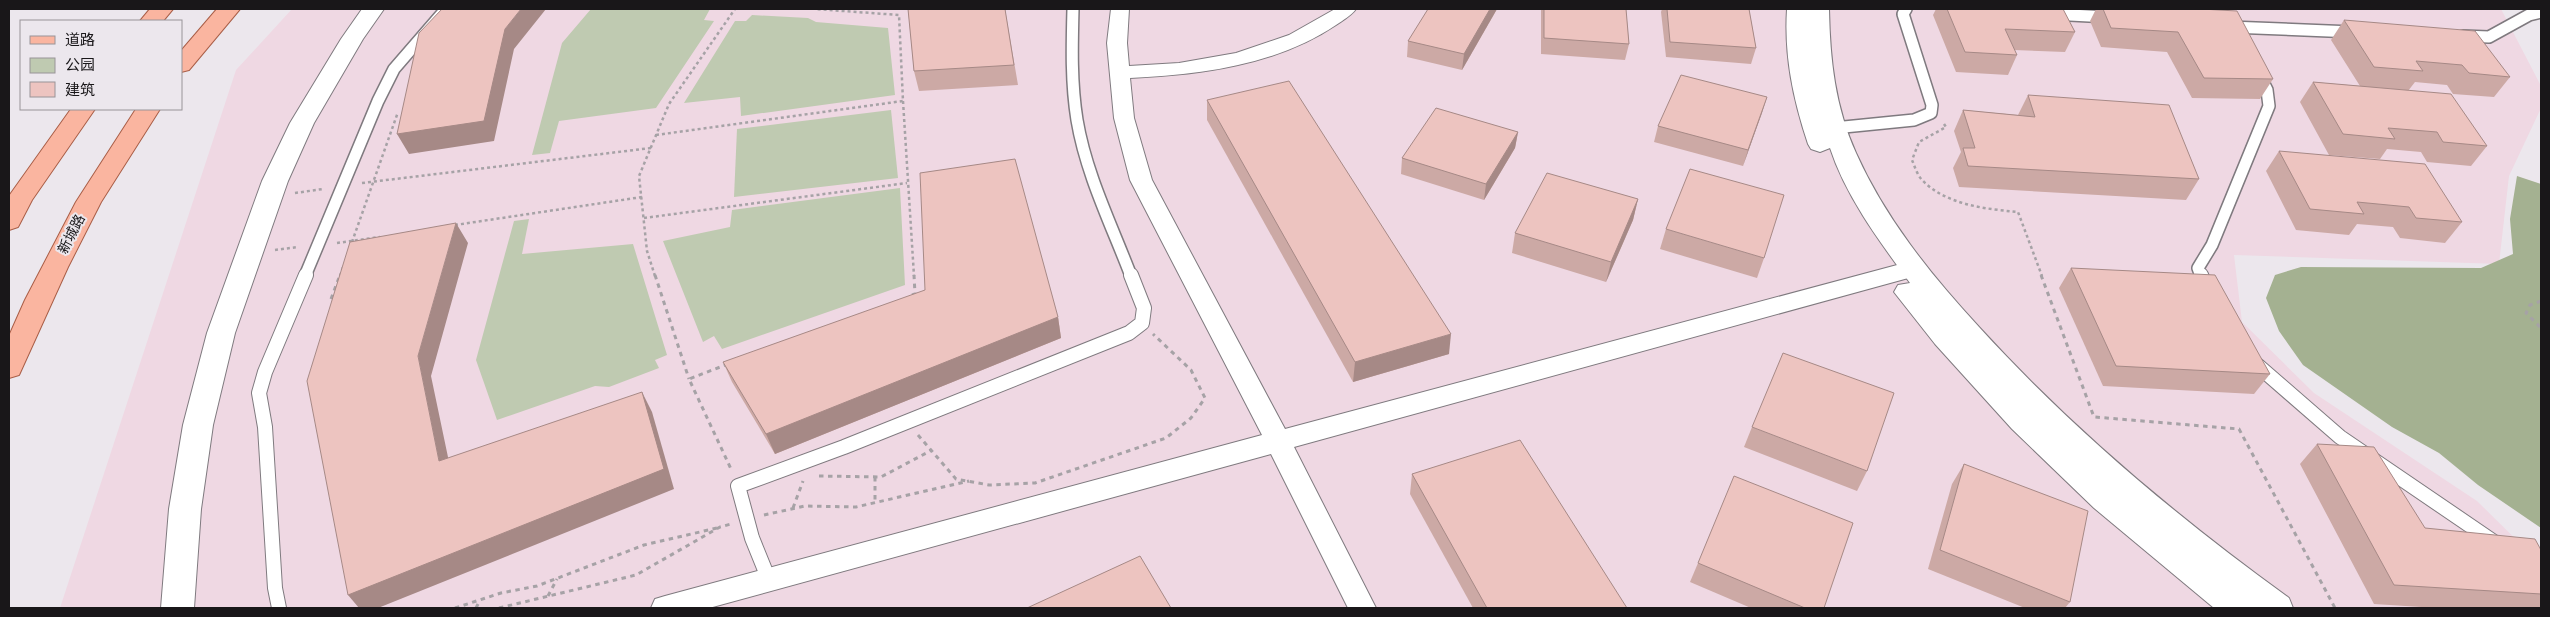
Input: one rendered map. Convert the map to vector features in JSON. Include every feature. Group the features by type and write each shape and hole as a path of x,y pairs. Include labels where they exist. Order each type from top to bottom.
{"main road":[{"path":"152,20 162,9"},
{"path":"182,64 229,9"},
{"path":"177,608 185,509 198,425 210,370 270,196 302,123 352,39 373,9"},
{"path":"1798,9 1798,54 1801,82 1821,145 1838,186 1903,272 1937,329 1989,387 2042,441 2134,525 2238,608"},
{"path":"1818,9 1820,73 1834,128 1861,190 1893,243 1903,272 2102,470 2205,556 2277,608"},
{"path":"9,221 20,198 82,110"},
{"name":"新城路","path":"9,367 63,248 90,196 118,148 147,110"}],"street":[{"path":"1120,9 1117,43 1124,118 1141,180 1279,442 1362,608"},
{"path":"1119,73 1189,68 1247,56 1310,32 1347,9"},
{"path":"665,608 1903,272"}],"lane":[{"path":"279,608 275,588 265,427 259,394 265,372 316,245 344,186 357,149 394,69 446,9"},
{"path":"769,580 752,538 738,486 906,422 1129,333 1142,323 1144,308 1091,172 1077,120 1072,70 1072,9"},
{"path":"1834,128 1914,120 1930,113 1932,105 1902,14 1906,9"},
{"path":"2450,35 2489,36 2529,15 2541,12"},
{"path":"2040,14 2118,17"},
{"path":"2240,41 2235,35 2218,27 2363,32"},
{"path":"2213,304 2198,268 2212,244 2269,106 2267,90 2254,63"},
{"path":"2248,355 2279,387 2356,450 2504,549"}],"path":[{"path":"735,9 669,104 639,176 647,251 689,379 738,486"},
{"path":"815,9 899,15 907,183 916,294 906,298"},
{"path":"656,135 903,101"},
{"path":"1932,105 1946,127 1919,142 1912,160 1922,180 1944,195 1982,208 2018,212 2094,417 2239,430 2335,608"},
{"path":"349,249 398,112"},
{"path":"270,196 373,181 651,148"},
{"path":"644,218 907,183"},
{"path":"448,226 642,197"},
{"path":"249,254 381,236"},
{"path":"331,299 343,266"},
{"path":"2541,301 2530,305 2526,313 2541,328"},
{"path":"906,422 956,478 989,484 1035,483 1166,438 1191,418 1205,398 1191,370 1142,323"},
{"path":"689,379 734,362"},
{"path":"782,470 825,477 875,477 903,467 932,450"},
{"path":"793,508 805,474"},
{"path":"875,477 875,503"},
{"path":"455,608 501,593 537,586 644,545 720,527"},
{"path":"548,596 558,578"},
{"path":"476,608 480,600"}],"shaded area":[{"path":"292,9 2501,9 2541,86 2541,108 2509,176 2499,264 2234,255 2242,322 2314,393 2477,501 2541,564 2541,608 60,608 236,70"}],"green space":[{"path":"591,9 710,9 704,20 714,21 656,108 559,121 550,153 532,155 562,43"},
{"path":"752,15 808,18 816,22 888,28 895,95 741,116 740,97 684,103 735,21 746,21"},
{"path":"891,110 898,178 734,197 737,129"},
{"path":"2517,176 2541,184 2541,528 2478,485 2439,453 2392,427 2303,365 2279,331 2266,298 2275,275 2301,267 2481,268 2513,254 2510,219"},
{"path":"900,188 905,285 722,349 714,336 703,342 663,241 730,227 732,210"},
{"path":"529,219 522,254 633,244 667,355 655,360 659,368 609,387 595,386 497,420 476,360 514,221"}],"building":[{"path":"442,9 521,9 505,29 484,121 397,134 419,33"},
{"path":"908,9 1005,9 1014,65 914,71"},
{"path":"1428,9 1490,9 1464,54 1408,41"},
{"path":"1544,9 1626,9 1629,44 1544,38"},
{"path":"1667,9 1749,9 1756,48 1670,42"},
{"path":"1947,9 2063,9 2075,32 2005,29 2017,55 1965,52"},
{"path":"2103,9 2237,11 2273,79 2204,78 2178,32 2111,28"},
{"path":"2344,20 2475,31 2510,77 2469,73 2462,65 2416,61 2423,71 2374,67"},
{"path":"1681,75 1767,97 1748,150 1658,126"},
{"path":"1289,81 1451,334 1355,362 1207,100"},
{"path":"2313,82 2451,94 2487,146 2443,142 2437,132 2388,128 2395,139 2343,134"},
{"path":"2028,95 2169,105 2199,179 1968,166 1963,148 1975,148 1963,110 2035,117"},
{"path":"1436,108 1518,132 1486,184 1402,158"},
{"path":"2279,151 2425,164 2462,222 2416,218 2409,207 2357,202 2364,214 2310,209"},
{"path":"1015,159 1058,317 766,434 723,362 925,290 920,173"},
{"path":"1690,169 1784,195 1764,258 1666,229"},
{"path":"1547,173 1638,199 1611,262 1515,233"},
{"path":"456,223 418,356 439,461 642,392 664,469 348,595 307,381 350,242"},
{"path":"2071,268 2215,275 2270,374 2116,366"},
{"path":"1783,353 1894,393 1867,471 1752,427"},
{"path":"1520,440 1627,608 1487,608 1412,474"},
{"path":"2317,444 2374,447 2425,528 2535,539 2541,550 2541,594 2394,585"},
{"path":"1964,464 2088,511 2070,602 1940,550"},
{"path":"1734,476 1853,523 1824,608 1805,608 1698,563"},
{"path":"1140,556 1171,608 1027,608"}]}
